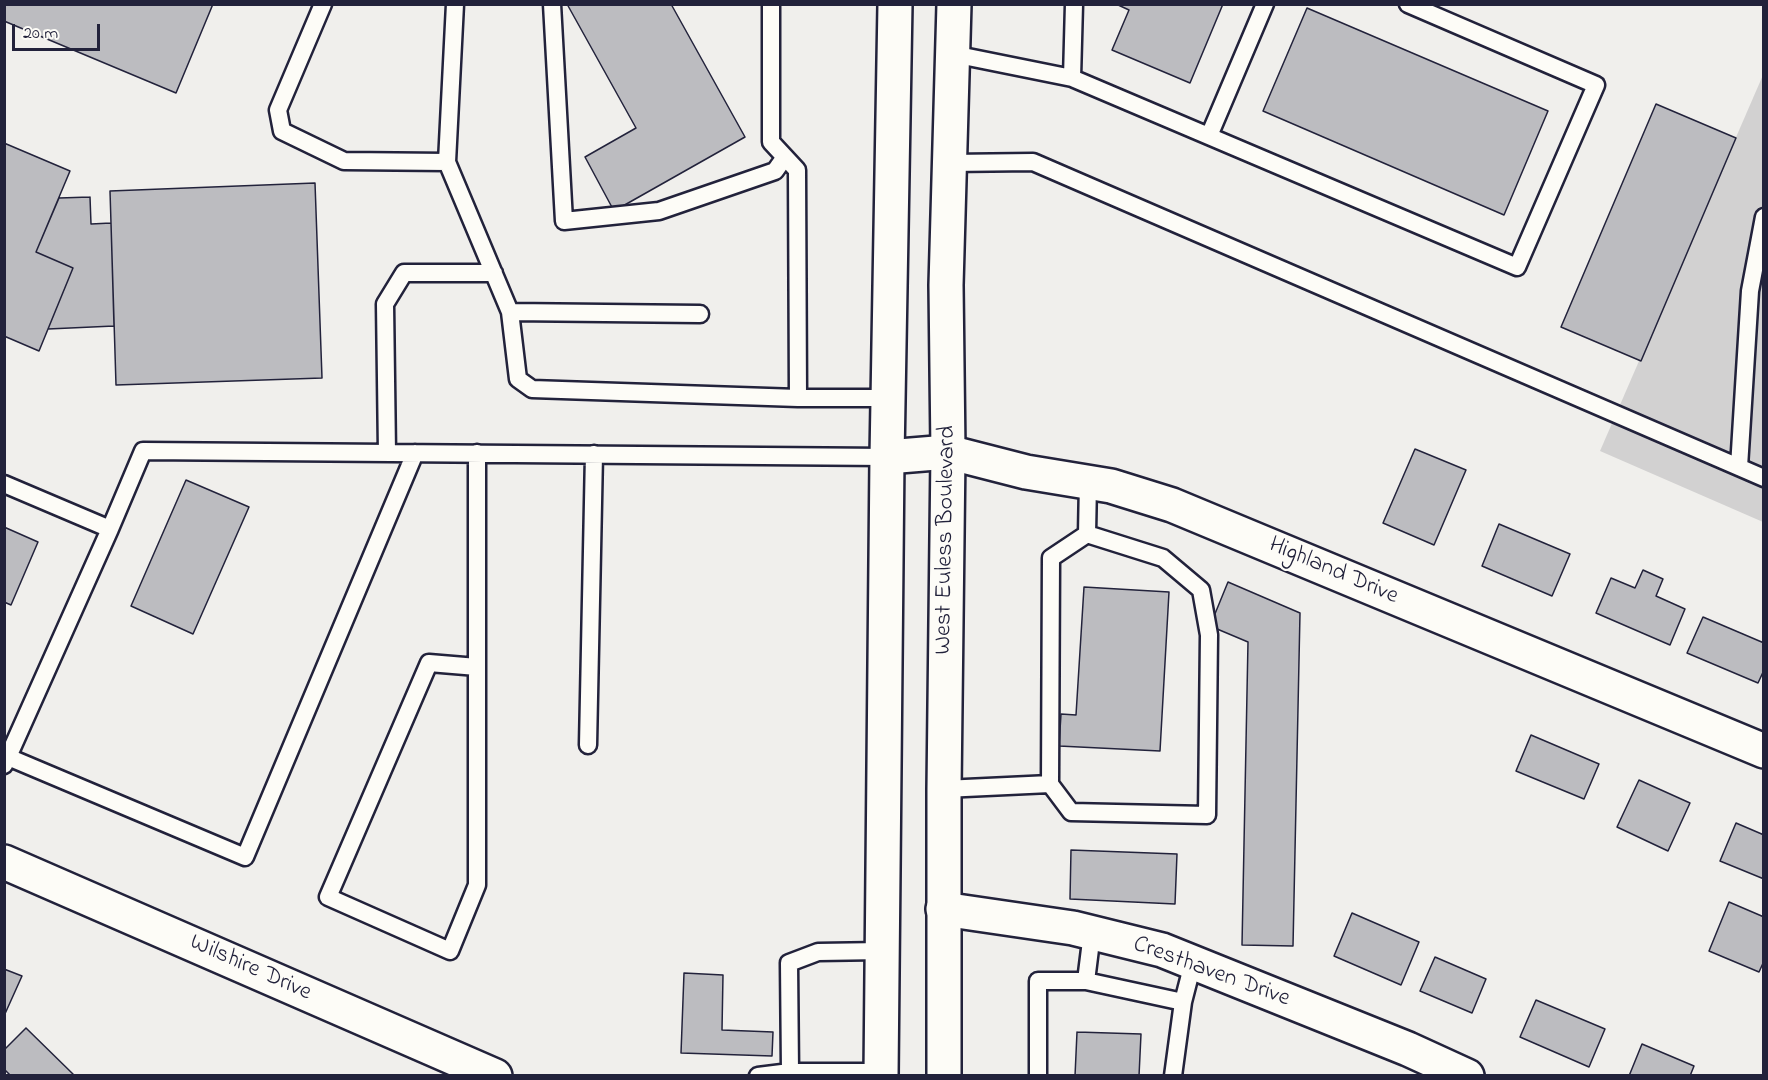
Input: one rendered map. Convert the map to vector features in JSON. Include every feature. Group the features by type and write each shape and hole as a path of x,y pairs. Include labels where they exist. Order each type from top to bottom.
{"main road":[{"path":"881,1074 886,457 895,4"},
{"name":"West Euless Boulevard","path":"944,1076 943,909 948,452 946,285 954,4"},
{"name":"Highland Drive","path":"886,457 948,452 1026,472 1111,486 1172,505 1764,751"},
{"name":"Wilshire Drive","path":"4,862 495,1076"},
{"name":"Cresthaven Drive","path":"943,909 1092,933 1162,950 1408,1049 1467,1076"}],"lane":[{"path":"323,4 278,110 282,131 344,161 447,162"},
{"path":"455,4 447,162 510,312 518,379 532,389 798,398 888,398"},
{"path":"552,4 564,221 659,211 775,171 785,157"},
{"path":"771,4 771,142 797,170 798,398"},
{"path":"1072,78 1074,4"},
{"path":"1209,136 1265,4"},
{"path":"953,54 1072,78 1517,267 1596,85 1408,4"},
{"path":"950,163 1034,162 1764,478"},
{"path":"1739,467 1750,291 1764,217"},
{"path":"387,453 385,304 404,273 494,273"},
{"path":"510,312 700,314"},
{"path":"415,453 245,857 6,761 143,451 477,453 886,457"},
{"path":"477,453 477,667 477,885 450,951 328,897 429,663 477,667"},
{"path":"588,745 594,454"},
{"path":"1087,534 1088,482"},
{"path":"4,484 110,529"},
{"path":"1087,534 1163,558 1201,590 1209,635 1207,815 1071,812 1050,784 1051,558 1087,534"},
{"path":"944,789 1050,784"},
{"path":"1086,981 1092,933"},
{"path":"790,1072 789,963 818,952 882,951"},
{"path":"1173,1076 1183,1002 1193,963"},
{"path":"1038,1076 1038,981 1086,981 1183,1002"},
{"path":"758,1076 790,1072 881,1074"}],"shaded area":[{"path":"1763,75 1763,522 1600,451"}],"building":[{"path":"4,4 213,4 176,93 4,21"},
{"path":"567,4 671,4 745,137 614,211 585,157 636,128"},
{"path":"1116,4 1223,4 1190,83 1112,50 1129,10"},
{"path":"1307,8 1548,111 1504,215 1263,111"},
{"path":"1656,104 1736,138 1641,361 1561,327"},
{"path":"4,143 70,171 36,252 73,268 39,351 4,336"},
{"path":"315,183 322,378 116,385 110,191"},
{"path":"90,197 91,224 111,223 114,326 48,329 73,268 36,252 59,198"},
{"path":"1415,449 1466,470 1434,545 1383,523"},
{"path":"186,480 249,507 193,634 131,606"},
{"path":"1499,524 1570,554 1552,596 1482,566"},
{"path":"4,527 38,542 11,605 4,602"},
{"path":"1643,570 1663,579 1656,596 1685,609 1670,645 1596,613 1611,578 1635,588"},
{"path":"1228,582 1300,613 1293,946 1242,945 1248,642 1210,626"},
{"path":"1084,587 1169,592 1160,751 1059,746 1061,714 1076,715"},
{"path":"1703,617 1764,643 1764,670 1758,683 1687,653"},
{"path":"1531,735 1599,764 1584,799 1516,771"},
{"path":"1639,780 1690,803 1668,851 1617,827"},
{"path":"1736,823 1764,835 1764,879 1720,861"},
{"path":"1071,850 1177,854 1175,904 1070,899"},
{"path":"1729,902 1764,917 1764,961 1759,972 1709,951"},
{"path":"1352,913 1419,942 1401,985 1334,956"},
{"path":"1435,957 1486,979 1472,1013 1420,991"},
{"path":"4,969 22,976 4,1016"},
{"path":"684,973 723,975 722,1030 773,1032 772,1056 681,1053"},
{"path":"1536,1000 1605,1029 1589,1067 1520,1037"},
{"path":"26,1028 75,1076 11,1076 4,1069 4,1050"},
{"path":"1077,1032 1141,1034 1139,1076 1075,1076"},
{"path":"1642,1044 1694,1066 1690,1076 1629,1076"}]}
